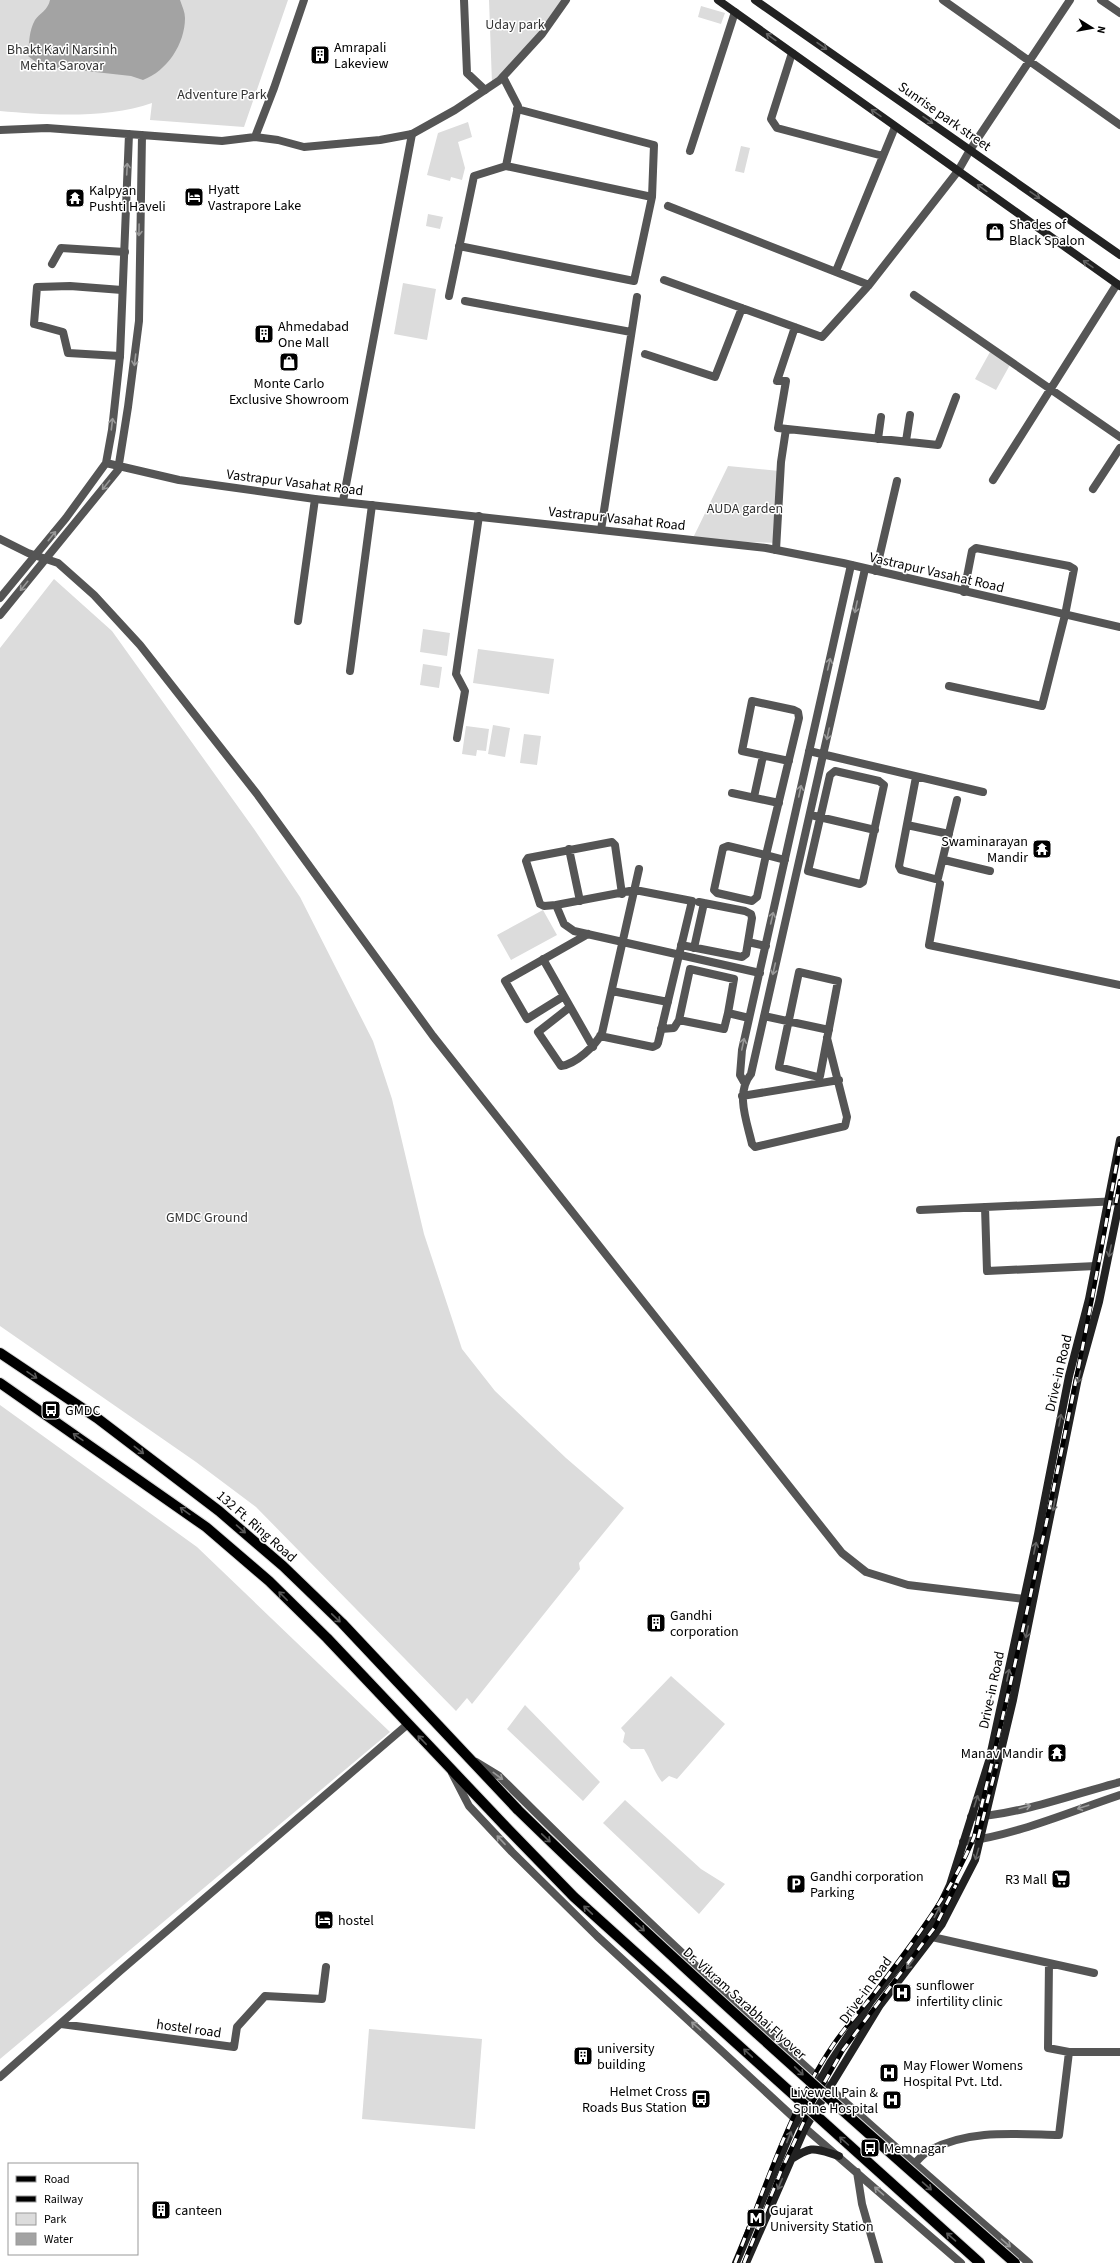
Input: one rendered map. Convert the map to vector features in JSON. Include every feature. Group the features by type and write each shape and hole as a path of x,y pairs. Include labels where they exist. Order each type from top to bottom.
{"main road":[{"path":"718,0 1119,285"},
{"name":"Sunrise park street","path":"755,0 1120,255"},
{"name":"Drive-in Road","path":"736,2263 797,2120 821,2079 871,2001 933,1921 950,1885 989,1761 1024,1599 1069,1376 1096,1266 1120,1140"},
{"name":"Drive-in Road","path":"746,2263 805,2128 880,2005 942,1924 975,1860 987,1816 1035,1597 1078,1378 1099,1302 1119,1213 1120,1200"},
{"name":"132 Ft. Ring Road","path":"0,1353 97,1418 219,1511 283,1566 342,1623 465,1756"},
{"path":"0,1383 206,1527 274,1587 327,1638 449,1768 602,1924 737,2042 895,2188 980,2263"},
{"name":"Dr. Vikram Sarabhai Flyover","path":"465,1756 599,1889 820,2091 1015,2263"},
{"path":"790,2160 806,2149 819,2150 839,2156"}],"street":[{"path":"255,137 274,88 304,0"},
{"path":"464,0 467,73 485,90"},
{"path":"0,130 48,128 222,141 255,137 310,147 380,140 412,134 485,90 503,77 542,34 566,0"},
{"path":"943,0 1120,125"},
{"path":"664,280 822,337 869,285 958,171 970,150 1070,0"},
{"path":"1101,0 1120,13"},
{"path":"690,151 735,12"},
{"path":"792,53 772,119 777,128 883,156"},
{"path":"503,77 518,106 506,166"},
{"path":"459,246 634,281 652,198 654,145 517,109"},
{"path":"836,271 895,127"},
{"path":"0,598 66,518 106,463 112,430 120,356 129,134"},
{"path":"343,501 412,134"},
{"path":"0,615 75,525 118,467 129,400 139,321 142,135"},
{"path":"449,296 474,176 506,166 652,198"},
{"path":"668,206 869,285"},
{"path":"52,264 61,248 125,252"},
{"path":"993,480 1119,285"},
{"path":"120,356 68,353 63,332 34,324 37,287 70,286 122,290"},
{"path":"914,295 1120,436"},
{"path":"601,530 637,296"},
{"path":"465,300 631,332"},
{"path":"646,354 715,377 742,308"},
{"path":"795,327 777,381 786,381 778,428 938,445 956,397"},
{"path":"906,442 910,415"},
{"path":"878,438 881,417"},
{"path":"776,550 781,462 786,429"},
{"path":"1093,489 1120,448"},
{"name":"Vastrapur Vasahat Road","path":"106,463 179,480 315,499 776,550 865,568 1120,627"},
{"path":"876,571 896,481"},
{"path":"298,621 315,499"},
{"path":"350,671 372,505"},
{"path":"457,738 465,691 456,674 479,516"},
{"path":"0,539 35,556 58,563 76,578 140,645 257,794 433,1036 842,1553 866,1572 908,1585 1024,1599 1035,1597"},
{"path":"949,686 1042,706 1075,574 1074,569 1069,566 976,548 972,551 964,592"},
{"path":"744,1082 740,1075 742,1050 851,565"},
{"path":"828,1034 847,1117 845,1126 757,1148 752,1144 742,1096 744,1082 750,1074 764,1016 865,568"},
{"path":"785,860 766,855 728,846 723,848 714,887 715,892 748,901 755,899 766,855 779,803 789,761 799,718 798,712 756,700 750,704 742,749 744,752 789,761"},
{"path":"809,751 983,792"},
{"path":"754,797 763,756"},
{"path":"835,771 882,783 884,789 862,883 810,873 810,863 820,818 830,775 835,771"},
{"path":"916,777 899,866 901,870 937,879 944,860 957,800"},
{"path":"732,793 779,803"},
{"path":"809,815 875,830"},
{"path":"907,825 949,834"},
{"path":"622,894 615,845 612,842 530,856 527,859 540,904 544,906 622,894 635,890 745,911 751,914 752,918 746,954 742,957 681,946"},
{"path":"568,849 580,901"},
{"path":"944,860 990,871"},
{"path":"799,861 810,863"},
{"path":"570,1007 539,1030 538,1034 561,1066 593,1047 600,1036 624,942 639,869"},
{"path":"940,884 929,944 1120,985"},
{"path":"600,1036 653,1046 658,1044 692,901"},
{"path":"694,948 704,903"},
{"path":"556,905 566,926 574,931 760,973"},
{"path":"564,996 527,1018 505,984 507,979 588,934"},
{"path":"748,942 766,946"},
{"path":"543,959 593,1047"},
{"path":"661,1029 674,1028 679,1020 691,969 735,980 724,1029 679,1020"},
{"path":"799,972 836,979 838,984 820,1076 780,1069 779,1065 788,1021 799,972"},
{"path":"612,991 668,1002"},
{"path":"728,1013 749,1018"},
{"path":"764,1016 788,1021 828,1034"},
{"path":"742,1096 839,1080"},
{"path":"920,1210 1109,1202 1120,1200"},
{"path":"985,1207 987,1271 1096,1266"},
{"path":"0,2077 408,1724"},
{"path":"465,1756 499,1776 682,1954 914,2164 1029,2263"},
{"path":"449,1768 469,1806 512,1852 597,1936 805,2128 961,2263"},
{"path":"971,1817 987,1816 1120,1782"},
{"path":"963,1842 981,1840 1120,1795"},
{"path":"932,1937 1094,1973"},
{"path":"1049,1963 1048,2048 1069,2052 1120,2052"},
{"name":"hostel road","path":"61,2024 234,2047 237,2027 265,1996 322,2000 326,1967"},
{"path":"914,2164 930,2150 974,2135 1000,2134 1059,2136 1069,2052"},
{"path":"857,2172 862,2204 879,2263"}],"green space":[{"name":"Bhakt Kavi Narsinh Mehta Sarovar","path":"0,0 288,0 244,127 150,120 152,103 116,112 97,114 37,114 0,111"},
{"name":"Uday park","path":"489,0 563,0 541,32 492,84"},
{"path":"701,6 725,13 721,24 698,17"},
{"path":"468,122 472,137 458,142 465,168 462,180 451,177 450,181 427,175 438,133"},
{"path":"741,146 750,148 744,173 735,171"},
{"path":"428,214 443,217 440,229 426,226"},
{"path":"403,283 436,289 427,340 394,334"},
{"path":"990,352 1011,363 996,390 975,379"},
{"name":"AUDA garden","path":"728,466 779,471 780,543 692,540"},
{"name":"GMDC Ground","path":"54,579 112,631 254,829 300,897 373,1041 392,1099 424,1234 462,1349 495,1391 566,1458 624,1508 579,1563 580,1569 472,1704 467,1698 456,1711 256,1507 196,1462 0,1326 0,648"},
{"path":"423,629 450,633 447,656 420,652"},
{"path":"478,649 554,659 549,694 473,683"},
{"path":"423,664 442,667 439,688 420,685"},
{"path":"493,725 510,728 505,757 488,754"},
{"path":"466,726 489,729 486,751 477,750 476,756 462,754"},
{"path":"524,734 541,736 537,765 520,763"},
{"path":"543,910 557,935 511,960 497,935"},
{"path":"0,1405 197,1547 390,1732 0,2059"},
{"path":"671,1676 725,1724 677,1779 669,1776 662,1782 644,1749 631,1749 623,1742 625,1733 621,1728"},
{"path":"525,1705 600,1782 583,1801 507,1729"},
{"path":"625,1800 701,1869 725,1884 699,1914 603,1823"},
{"path":"369,2029 482,2039 475,2129 362,2119"}],"water":[{"path":"50,0 180,0 185,16 182,37 178,47 167,63 152,76 143,80 131,76 41,66 28,56 30,37 35,20 46,9"}],"railway":[{"path":"735,2263 791,2123 818,2070 838,2038 873,1995 929,1919 954,1879 974,1837 1015,1664 1053,1492 1105,1231 1120,1144"},
{"path":"1116,1203 1120,1181"},
{"path":"978,1838 997,1764"},
{"path":"744,2263 781,2171 813,2102 843,2050 935,1927 956,1885"}],"place":[{"name":"Amrapali Lakeview","path":"320,55"},
{"name":"Hyatt Vastrapore Lake","path":"194,197"},
{"name":"Kalpyan Pushti Haveli","path":"75,198"},
{"name":"Shades of Black Spalon","path":"995,232"},
{"name":"Ahmedabad One Mall","path":"264,334"},
{"name":"Monte Carlo Exclusive Showroom","path":"289,362"},
{"name":"Swaminarayan Mandir","path":"1042,849"},
{"name":"GMDC","path":"51,1410"},
{"name":"Gandhi corporation","path":"656,1623"},
{"name":"Manav Mandir","path":"1057,1753"},
{"name":"R3 Mall","path":"1061,1879"},
{"name":"Gandhi corporation Parking","path":"796,1884"},
{"name":"hostel","path":"324,1920"},
{"name":"sunflower infertility clinic","path":"902,1993"},
{"name":"university building","path":"583,2056"},
{"name":"May Flower Womens Hospital Pvt. Ltd.","path":"889,2073"},
{"name":"Helmet Cross Roads Bus Station","path":"701,2099"},
{"name":"Livewell Pain & Spine Hospital","path":"892,2100"},
{"name":"Memnagar","path":"870,2148"},
{"name":"canteen","path":"161,2210"},
{"name":"Gujarat University Station","path":"756,2218"}],"park label":[{"name":"Adventure Park","path":"222,94"}]}
